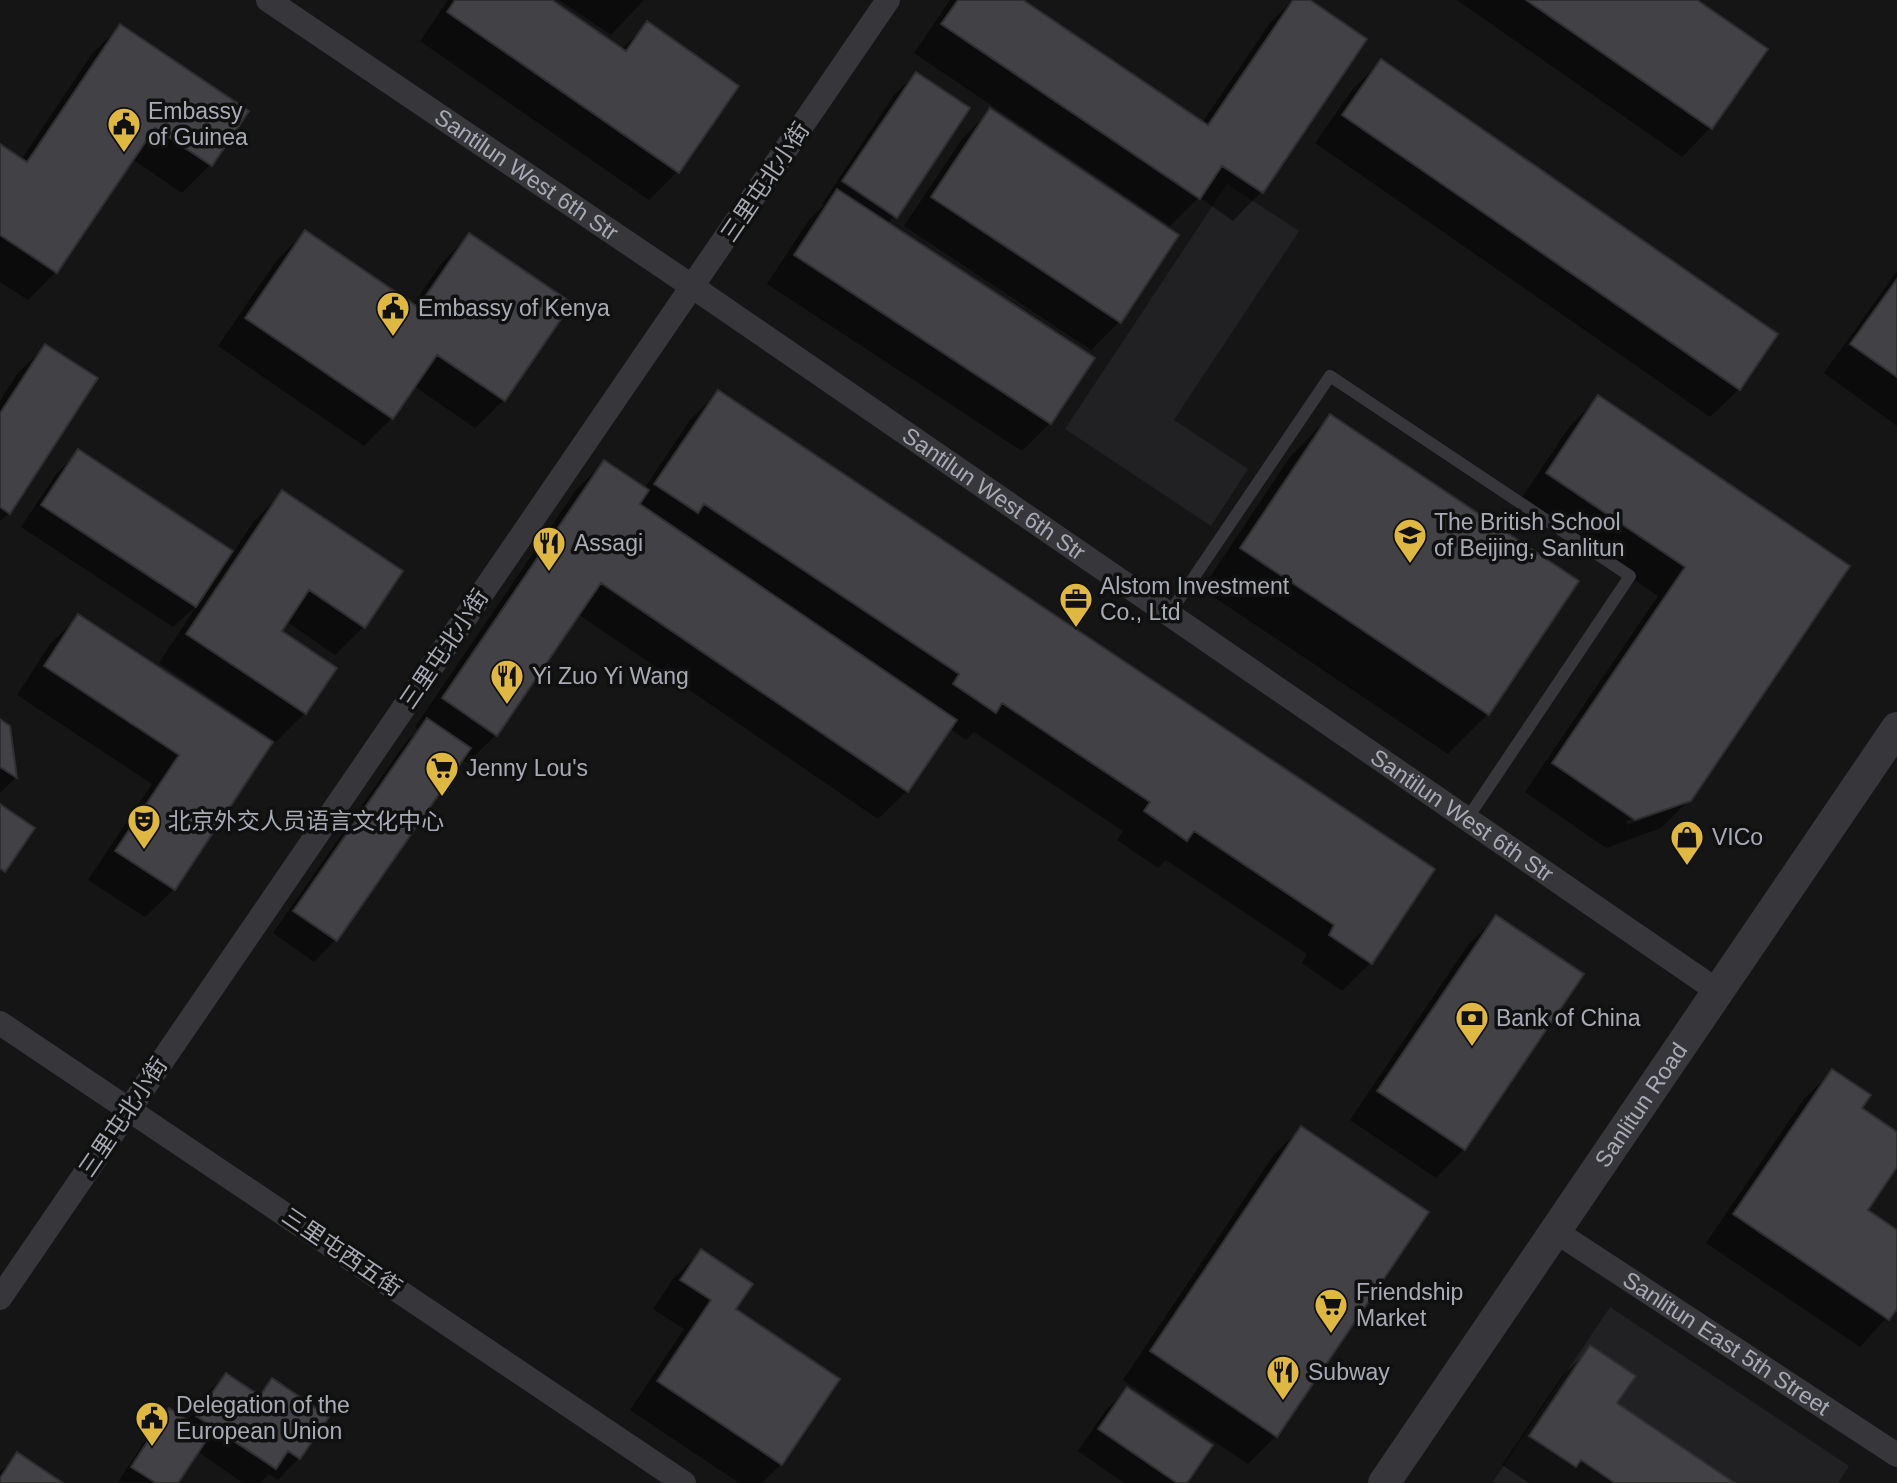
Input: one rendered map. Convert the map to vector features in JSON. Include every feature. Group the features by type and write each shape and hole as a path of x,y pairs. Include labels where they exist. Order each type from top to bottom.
{"street":[{"name":"Santilun West 6th Str","path":"268,0 693,287 1719,992"},
{"name":"三里屯北小街","path":"0,1298 888,0"},
{"name":"Sanlitun Road","path":"1384,1483 1897,728"},
{"name":"三里屯西五街","path":"0,1023 684,1483"},
{"name":"Sanlitun East 5th Street","path":"1555,1231 1897,1455"}],"lane":[{"path":"1169,614 1330,376 1630,576 1466,819"}],"shaded area":[{"path":"1227,184 1299,231 1174,420 1248,469 1211,526 1065,429"},
{"path":"1610,1307 1849,1466 1838,1483 1492,1483"}],"building":[{"path":"455,0 552,0 626,51 647,21 739,86 679,173 447,12"},
{"path":"958,0 1023,0 1208,125 1293,0 1310,0 1367,39 1263,193 1222,166 1200,199 941,24"},
{"path":"1526,0 1697,0 1768,49 1712,129"},
{"path":"120,24 249,111 212,166 155,128 57,273 0,235 0,144 27,162"},
{"path":"1381,59 1778,334 1740,390 1342,115"},
{"path":"916,72 970,108 897,218 842,181"},
{"path":"990,108 1179,235 1121,323 931,197"},
{"path":"837,189 1095,358 1051,424 794,255"},
{"path":"305,230 418,307 469,233 572,303 505,401 437,355 393,419 245,318"},
{"path":"1897,279 1897,377 1850,344"},
{"path":"45,344 98,378 10,514 0,507 0,413"},
{"path":"718,390 1435,869 1372,964 1329,935 1334,925 1194,831 1187,841 1144,811 1150,802 1002,703 996,713 953,684 959,674 704,504 698,513 654,484"},
{"path":"1598,395 1850,566 1691,801 1635,820 1552,763 1685,567 1546,473"},
{"name":"The British School of Beijing, Sanlitun","path":"1330,414 1579,581 1489,715 1240,548"},
{"path":"78,449 233,551 196,607 41,505"},
{"path":"604,460 649,490 640,504 957,720 908,792 601,583 497,736 442,698"},
{"path":"282,490 403,571 365,628 309,590 282,631 337,668 306,714 186,634"},
{"path":"78,614 273,742 175,890 115,851 179,755 44,666"},
{"path":"427,718 471,748 337,941 293,911"},
{"path":"0,719 10,726 17,778 0,767"},
{"path":"0,804 35,828 5,872 0,868"},
{"path":"1496,915 1584,974 1465,1150 1377,1091"},
{"path":"1832,1069 1871,1095 1862,1108 1897,1132 1897,1167 1868,1210 1897,1230 1897,1309 1889,1320 1733,1214"},
{"path":"1301,1126 1429,1212 1277,1437 1150,1351"},
{"path":"701,1249 753,1284 736,1309 840,1379 782,1465 657,1381 711,1300 680,1280"},
{"path":"1590,1345 1636,1376 1617,1403 1735,1483 1615,1483 1581,1460 1576,1467 1529,1436"},
{"path":"226,1373 260,1396 272,1378 329,1417 300,1459 288,1451 276,1469 196,1416"},
{"path":"1127,1387 1213,1445 1187,1483 1177,1483 1098,1429"},
{"path":"169,1408 210,1435 178,1483 156,1483 131,1467"},
{"path":"17,1452 63,1483 0,1483 0,1478"}],"place":[{"name":"Embassy of Guinea","path":"124,154"},
{"name":"Embassy of Kenya","path":"393,338"},
{"name":"The British School of Beijing, Sanlitun","path":"1410,565"},
{"name":"Assagi","path":"549,573"},
{"name":"Alstom Investment Co., Ltd","path":"1076,629"},
{"name":"Yi Zuo Yi Wang","path":"507,706"},
{"name":"Jenny Lou's","path":"442,798"},
{"name":"北京外交人员语言文化中心","path":"144,851"},
{"name":"VICo","path":"1687,867"},
{"name":"Bank of China","path":"1472,1048"},
{"name":"Friendship Market","path":"1331,1335"},
{"name":"Subway","path":"1283,1402"},
{"name":"Delegation of the European Union","path":"152,1448"}]}
